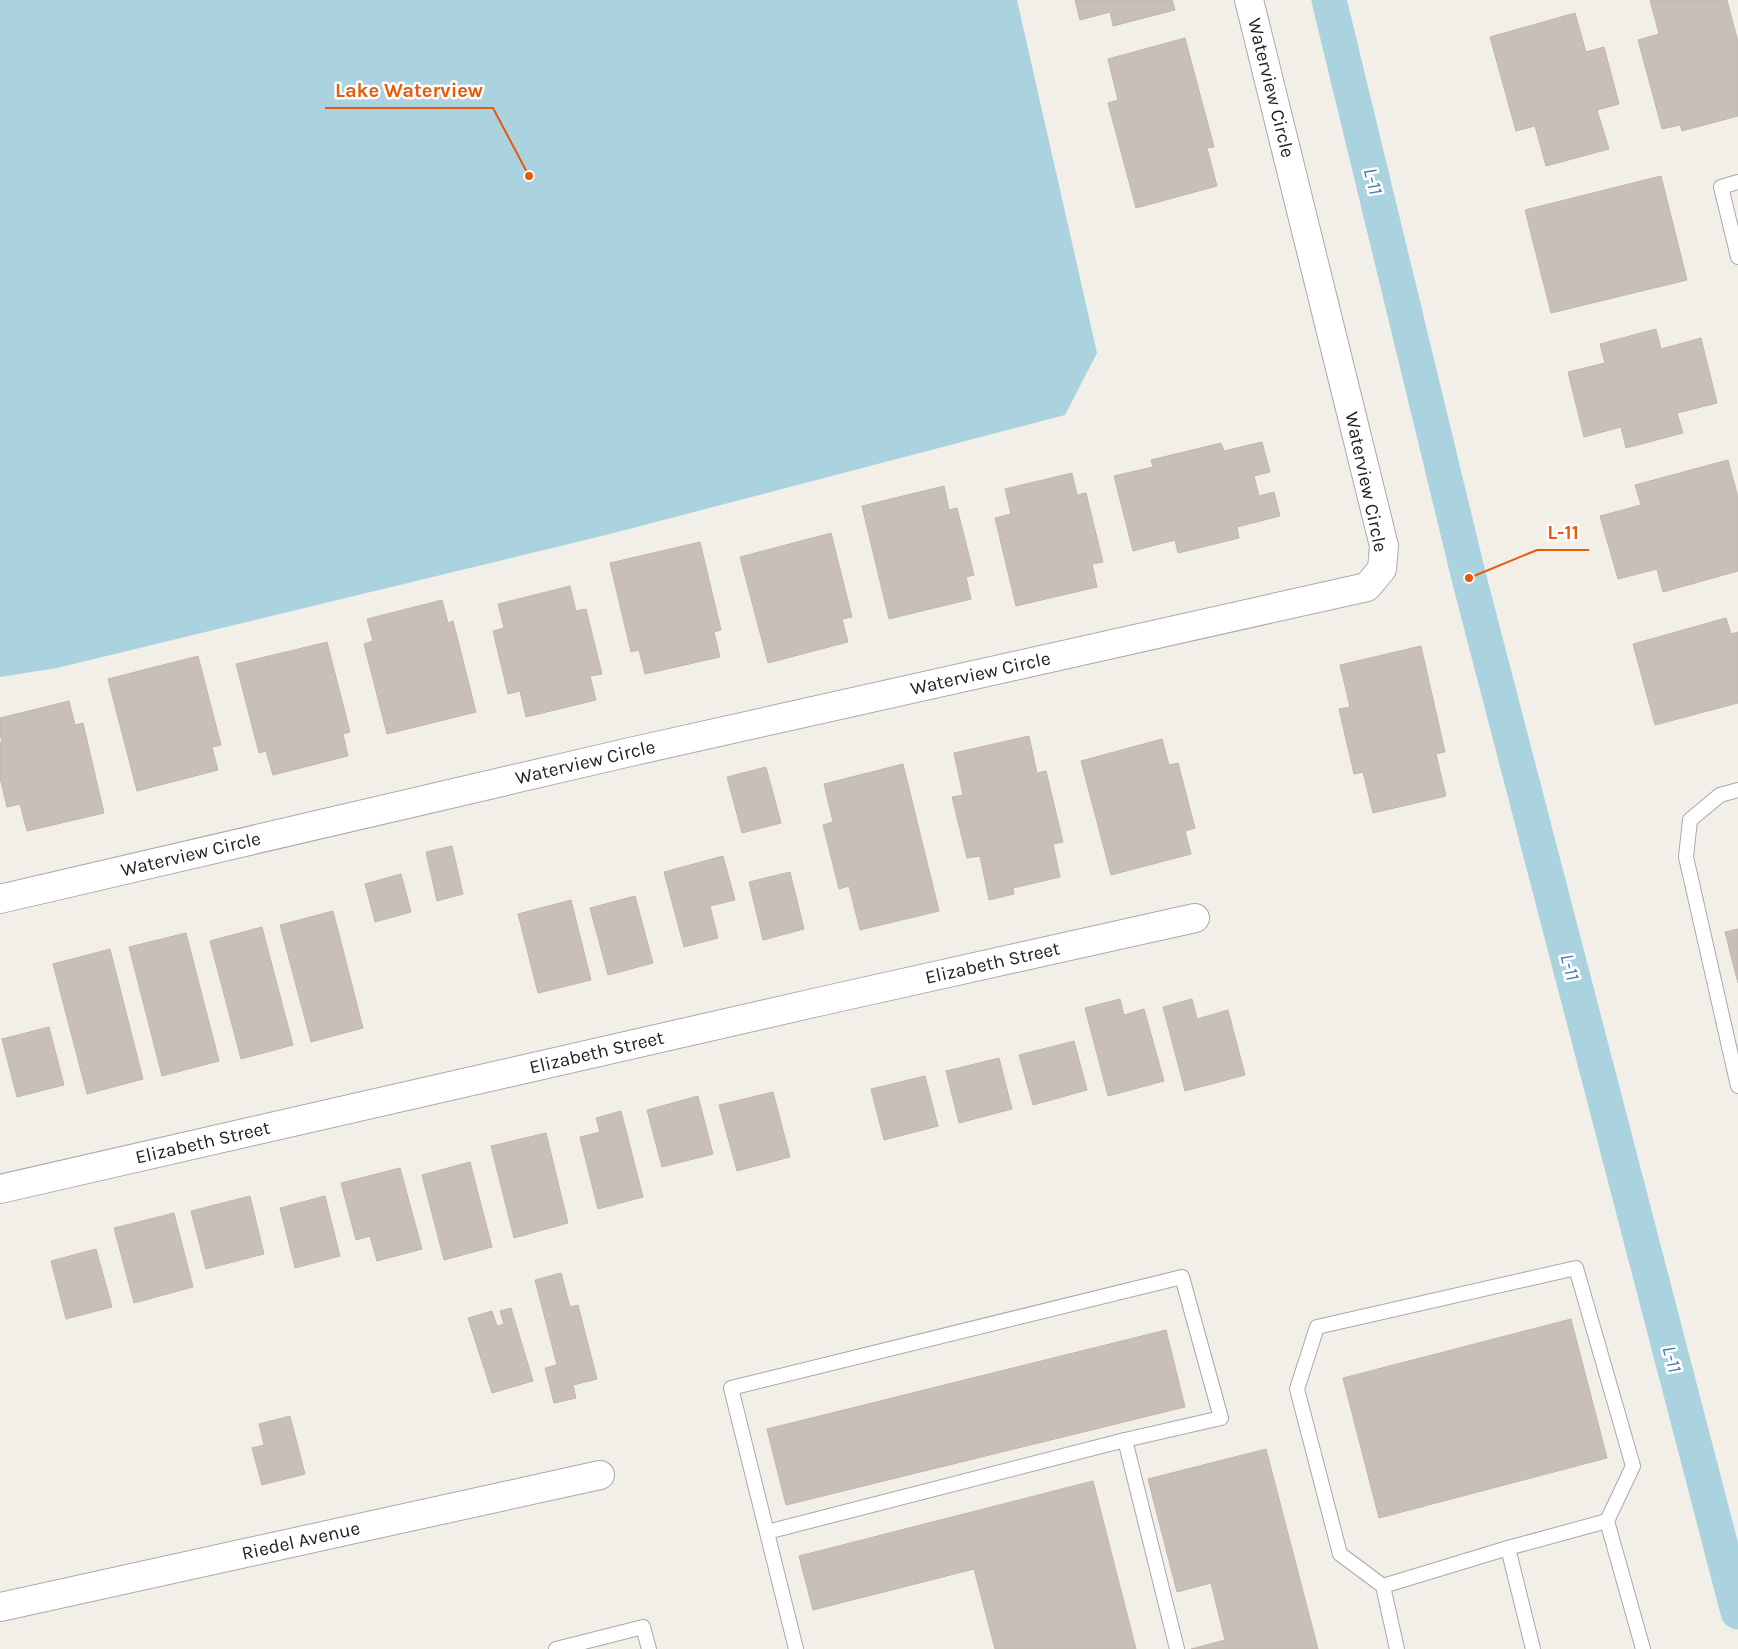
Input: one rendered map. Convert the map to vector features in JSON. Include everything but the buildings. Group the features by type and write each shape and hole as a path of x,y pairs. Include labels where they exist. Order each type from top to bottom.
{"street":[{"name":"Waterview Circle","path":"0,899 630,752 1367,587 1382,569 1384,546 1249,0"},
{"name":"Elizabeth Street","path":"0,1189 799,1006 1194,918"},
{"name":"Riedel Avenue","path":"0,1607 600,1475"}],"lane":[{"path":"1738,182 1721,187 1738,257"},
{"path":"1738,790 1720,795 1690,820 1686,857 1738,1086"},
{"path":"1397,1649 1383,1586 1340,1554 1297,1389 1317,1327 1576,1268 1632,1466 1607,1521 1643,1649"},
{"path":"767,1532 1125,1440 1221,1418 1182,1277 731,1388 796,1649"},
{"path":"1125,1440 1177,1649"},
{"path":"1383,1586 1508,1548 1607,1521"},
{"path":"1508,1548 1533,1649"},
{"path":"556,1649 643,1627 649,1649"}],"water":[{"path":"0,0 1017,0 1097,353 1065,415 606,535 57,668 0,677"}],"waterway":[{"name":"L-11","path":"1329,0 1469,578 1738,1612"}],"place":[{"name":"Lake Waterview","path":"529,176"},
{"name":"L-11","path":"1469,578"}]}
